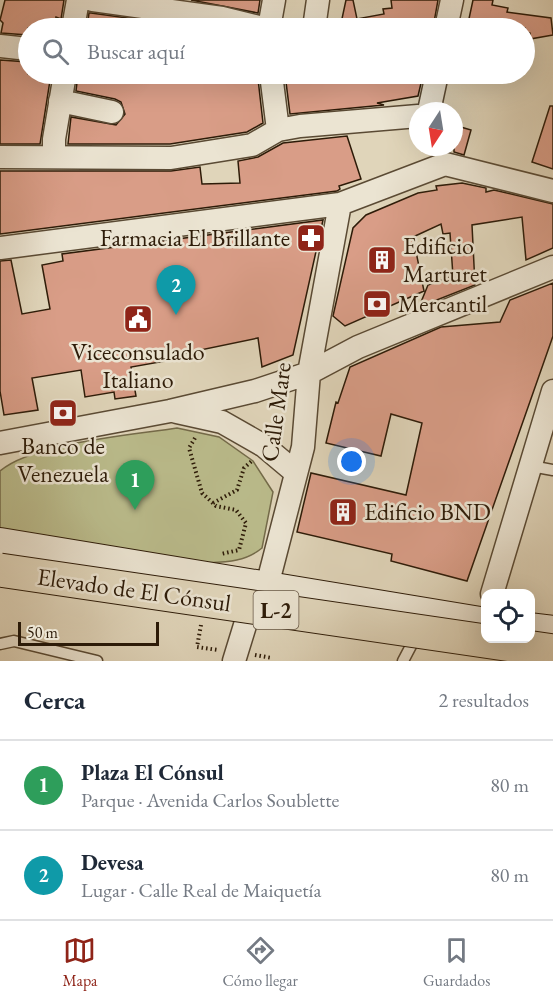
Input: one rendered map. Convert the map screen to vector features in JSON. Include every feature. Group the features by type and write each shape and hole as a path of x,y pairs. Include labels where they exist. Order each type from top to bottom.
{"main road":[{"name":"Elevado de El Cónsul","path":"0,560 481,621"},
{"name":"Elevado de El Cónsul","path":"0,570 553,651"}],"street":[{"path":"75,18 78,0"},
{"path":"93,0 222,18"},
{"path":"271,18 274,0"},
{"path":"315,18 318,0"},
{"path":"448,18 452,0"},
{"path":"0,46 18,48"},
{"path":"54,157 54,139 63,84"},
{"path":"272,84 278,130"},
{"path":"431,102 435,84"},
{"path":"60,101 112,112"},
{"path":"0,157 171,158 252,145 278,130 409,117"},
{"path":"0,248 340,204 440,156"},
{"path":"445,156 553,191"},
{"name":"Calle Mare","path":"234,661 246,622 267,586 305,469 303,447 309,373 340,204"},
{"path":"0,442 170,411 255,391 309,373 358,347 553,267"},
{"path":"494,589 553,391"},
{"path":"170,411 222,422 305,469"},
{"path":"0,458 25,438"},
{"name":"L-2","path":"0,544 481,621"},
{"name":"L-2","path":"0,586 246,622 408,652 552,661"},
{"path":"535,630 553,632"}],"lane":[{"path":"531,466 553,470"},
{"path":"0,644 14,641 55,656 97,661"}],"green space":[{"path":"177,428 219,437 253,461 273,492 262,548 256,553 235,560 205,563 0,529 0,471 15,461 58,447"}],"building":[{"path":"5,0 64,0 61,18 18,18 18,34 1,33 3,23 0,20"},
{"path":"191,0 260,0 258,13"},
{"path":"346,0 353,0 357,18 342,18"},
{"path":"391,0 438,0 435,18 362,18 384,14 383,9 392,8"},
{"path":"473,0 493,0 492,5 508,8 507,12 551,18 553,35 535,38 535,18 469,18"},
{"path":"91,13 127,18 88,18"},
{"path":"0,60 18,61 18,84 49,84 40,144 0,144"},
{"path":"77,84 259,84 263,123 247,132 170,144 68,144 71,117 116,125 125,114 121,102 115,99 76,91"},
{"path":"286,84 421,84 418,96 377,103 384,105 290,114"},
{"path":"550,106 553,106 553,169 532,162"},
{"path":"463,128 471,130 463,155"},
{"path":"347,136 361,179 339,186 340,189 337,191 0,234 0,171 171,171 200,167 202,184 240,183 238,161 258,157 283,143"},
{"path":"462,183 486,188 486,192 494,190 553,204 553,248 526,260 522,217 472,225 475,285 419,307 428,285 453,276 450,233 443,234 441,224 413,237 424,291 345,326 333,316 353,228 366,215 418,193 437,190 436,186"},
{"path":"323,220 293,355 262,367 258,338 176,355 177,359 131,367 136,396 115,399 114,392 85,397 81,370 32,378 38,410 4,415 0,391 0,261 11,260 22,314 50,309 42,265 63,261 62,254"},
{"path":"553,283 553,336 467,581 391,561 392,554 297,532 311,473 406,495 422,423 391,414 381,456 326,443 336,402 338,403 350,367 441,327 500,322 510,300"}],"place":[{"name":"Farmacia El Brillante","path":"311,238"},
{"name":"Edificio Marturet","path":"382,260"},
{"name":"Mercantil","path":"377,304"},
{"name":"Devesa","path":"176,315"},
{"name":"Viceconsulado Italiano","path":"138,319"},
{"name":"Banco de Venezuela","path":"63,413"},
{"name":"Plaza El Cónsul","path":"135,510"},
{"name":"Edificio BND","path":"343,512"}]}
